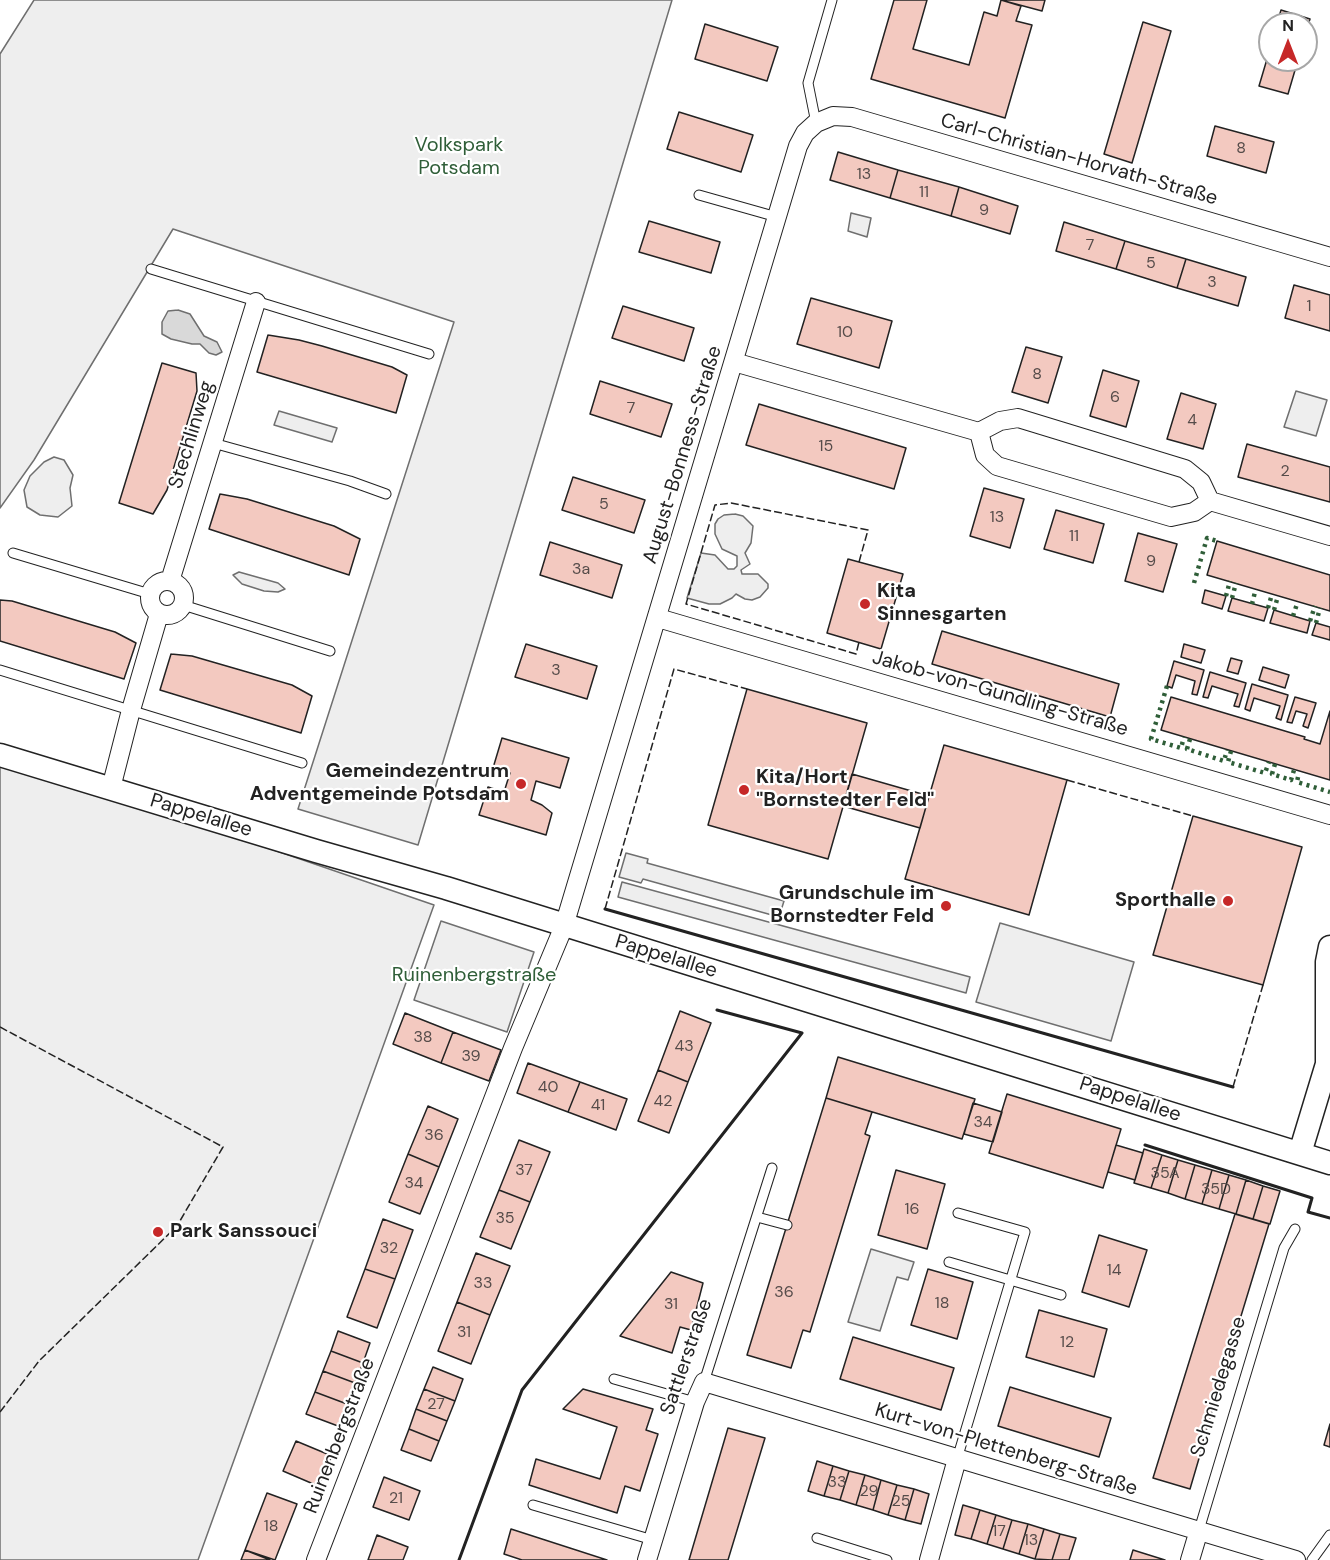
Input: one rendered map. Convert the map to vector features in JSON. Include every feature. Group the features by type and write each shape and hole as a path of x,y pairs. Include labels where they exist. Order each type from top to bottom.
{"street":[{"name":"Carl-Christian-Horvath-Straße","path":"816,123 833,116 852,117 1330,257"},
{"name":"August-Bonness-Straße","path":"564,926 798,147 805,134 816,123"},
{"name":"Stechlinweg","path":"170,581 256,302"},
{"path":"734,362 979,432 1000,421 1018,418 1185,469 1201,482 1210,501 1330,536"},
{"path":"979,432 986,455 997,466 1171,516 1194,512 1210,501"},
{"path":"170,581 180,586 184,595 183,605 177,612 168,615 159,614 153,609 150,594 154,586 170,581"},
{"path":"111,788 130,710 159,614"},
{"name":"Jakob-von-Gundling-Straße","path":"658,618 1330,815"},
{"name":"Pappelallee","path":"0,755 316,851 437,885 1330,1163"},
{"name":"Ruinenbergstraße","path":"316,1560 513,1048 564,926"},
{"path":"1300,1153 1327,1064 1327,962 1330,947"},
{"name":"Sattlerstraße","path":"647,1560 695,1402 704,1382"},
{"name":"Kurt-von-Plettenberg-Straße","path":"704,1382 1296,1560"},
{"path":"929,1560 957,1459"},
{"name":"Schmiedegasse","path":"1190,1560 1199,1530"}],"lane":[{"path":"816,123 808,83 832,0"},
{"path":"699,195 777,217"},
{"path":"151,269 429,354"},
{"path":"213,443 350,481 386,494"},
{"path":"13,553 150,594"},
{"path":"183,605 330,651"},
{"path":"0,670 302,763"},
{"name":"Sattlerstraße","path":"704,1382 772,1168"},
{"path":"957,1459 1025,1232 958,1213"},
{"path":"757,1217 787,1225"},
{"name":"Schmiedegasse","path":"1199,1530 1284,1248 1295,1229"},
{"path":"949,1262 1061,1295"},
{"path":"614,1379 695,1402"},
{"path":"533,1505 653,1540"},
{"path":"1312,1560 1330,1535"},
{"path":"817,1538 887,1560"}],"green space":[{"name":"Volkspark Potsdam","path":"34,0 672,0 418,845 298,809 454,322 173,229 34,460 0,508 0,54"},
{"path":"851,213 871,218 867,237 848,231"},
{"path":"1296,391 1327,400 1316,436 1284,427"},
{"path":"279,411 337,428 332,442 274,425"},
{"path":"54,457 64,460 73,475 70,488 72,506 58,517 40,515 27,507 24,490 30,476 44,462"},
{"path":"724,515 743,516 753,526 751,543 745,553 750,564 741,570 742,574 758,574 768,584 768,588 760,597 752,600 736,594 720,604 709,604 687,598 701,553 715,555 728,569 734,569 737,566 737,556 722,549 715,534 715,524 718,519"},
{"path":"239,572 278,583 285,589 278,592 264,591 242,584 233,575"},
{"name":"Park Sanssouci","path":"0,756 434,905 198,1560 0,1560"},
{"path":"626,853 648,859 647,863 784,901 779,917 643,879 641,883 619,877"},
{"path":"622,882 970,977 966,993 618,897"},
{"name":"Ruinenbergstraße","path":"441,921 534,952 507,1032 414,1000"},
{"path":"1000,923 1134,962 1111,1041 976,1002"},
{"path":"871,1249 914,1262 908,1280 897,1277 880,1331 848,1322"}],"shaded area":[{"path":"178,310 190,314 204,336 217,342 222,352 216,355 209,353 200,344 171,339 162,334 162,322 168,311"}],"building":[{"path":"894,0 927,0 913,49 969,65 984,12 997,16 1001,0 1021,6 1016,21 1032,25 1005,118 871,79"},
{"path":"1001,0 1045,0 1042,11"},
{"path":"1143,22 1171,31 1132,163 1104,154"},
{"path":"705,24 778,47 767,81 695,59"},
{"path":"1263,72 1294,72 1288,94 1259,86"},
{"path":"679,112 753,135 741,172 667,149"},
{"path":"1215,126 1274,142 1266,173 1207,156"},
{"path":"838,152 898,170 890,198 830,180"},
{"path":"898,170 959,187 951,216 890,198"},
{"path":"959,187 1018,206 1010,234 951,216"},
{"path":"649,221 720,242 711,273 639,252"},
{"path":"1064,222 1125,241 1116,269 1056,251"},
{"path":"1125,241 1186,259 1177,288 1116,269"},
{"path":"1186,259 1246,277 1238,306 1177,288"},
{"path":"1294,285 1330,295 1330,331 1285,318"},
{"path":"811,298 892,321 879,368 797,344"},
{"path":"623,306 694,328 684,361 612,338"},
{"path":"268,335 322,346 392,367 407,375 396,413 257,372"},
{"path":"1026,347 1062,357 1048,403 1012,392"},
{"path":"162,363 196,373 197,391 167,490 153,514 119,503"},
{"path":"1103,370 1139,381 1126,427 1090,416"},
{"path":"600,381 672,404 661,437 590,414"},
{"path":"1181,393 1216,404 1203,449 1167,439"},
{"path":"759,404 906,448 894,489 746,445"},
{"path":"1247,444 1330,467 1330,502 1238,477"},
{"path":"573,477 645,500 634,533 562,510"},
{"path":"984,488 1024,499 1010,548 970,536"},
{"path":"220,494 247,499 334,526 360,539 349,575 209,529"},
{"path":"1056,510 1104,524 1093,563 1044,549"},
{"path":"1138,533 1177,544 1163,592 1125,581"},
{"path":"1217,541 1330,575 1330,611 1207,575"},
{"path":"550,542 622,565 612,598 540,575"},
{"name":"Kita Sinnesgarten","path":"848,559 903,574 881,649 827,633"},
{"path":"1205,590 1226,596 1222,609 1202,603"},
{"path":"1232,598 1268,608 1264,621 1228,611"},
{"path":"0,600 12,601 115,632 136,643 124,679 0,641"},
{"path":"1274,610 1310,621 1307,633 1270,623"},
{"path":"1316,623 1330,627 1330,640 1312,635"},
{"path":"942,631 1119,684 1110,717 932,664"},
{"path":"526,644 597,666 587,699 515,677"},
{"path":"1184,644 1205,650 1201,663 1181,657"},
{"path":"171,654 192,656 292,685 312,696 301,733 160,690"},
{"path":"1231,658 1242,661 1238,674 1227,671"},
{"path":"1174,661 1204,670 1197,695 1192,694 1195,681 1176,675 1172,688 1167,686"},
{"path":"1263,667 1289,675 1285,688 1259,680"},
{"path":"1210,672 1246,683 1239,707 1234,706 1238,694 1212,686 1208,698 1203,697"},
{"path":"1252,684 1288,695 1281,720 1276,718 1280,706 1254,698 1250,711 1245,709"},
{"path":"747,689 867,723 828,859 708,825"},
{"path":"1171,697 1305,737 1304,739 1320,744 1330,711 1330,780 1161,730"},
{"path":"1295,697 1316,703 1308,728 1303,726 1307,714 1296,711 1292,723 1287,722"},
{"name":"Gemeindezentrum Adventgemeinde Potsdam","path":"502,738 569,758 560,788 536,781 531,800 552,813 546,835 479,815 488,787 504,792 510,773 493,768"},
{"path":"944,745 1067,780 1029,915 905,879"},
{"path":"852,774 929,796 920,828 843,806"},
{"name":"Sporthalle","path":"1193,816 1302,847 1263,985 1153,955"},
{"path":"680,1011 711,1023 688,1082 658,1070"},
{"path":"405,1013 453,1032 441,1063 393,1044"},
{"path":"453,1032 501,1050 489,1081 441,1063"},
{"path":"838,1057 975,1099 962,1139 826,1098"},
{"path":"528,1063 580,1082 568,1112 517,1093"},
{"path":"658,1070 688,1082 669,1133 638,1121"},
{"path":"580,1082 627,1099 616,1130 568,1112"},
{"path":"1007,1094 1121,1129 1103,1188 989,1153"},
{"path":"826,1098 872,1112 865,1134 870,1136 810,1332 803,1330 791,1368 747,1355"},
{"path":"973,1103 1002,1112 993,1142 964,1134"},
{"path":"428,1106 458,1119 439,1167 408,1154"},
{"path":"519,1140 550,1152 530,1202 499,1190"},
{"path":"1116,1145 1143,1153 1135,1180 1108,1172"},
{"path":"1144,1149 1162,1155 1151,1188 1134,1183"},
{"path":"408,1154 439,1167 420,1214 389,1202"},
{"path":"1162,1155 1178,1160 1168,1193 1151,1188"},
{"path":"1178,1160 1195,1165 1185,1199 1168,1193"},
{"path":"1195,1165 1212,1170 1202,1204 1185,1199"},
{"path":"896,1170 945,1184 927,1249 878,1235"},
{"path":"1212,1170 1229,1175 1219,1209 1202,1204"},
{"path":"1229,1175 1246,1180 1236,1214 1219,1209"},
{"path":"1246,1180 1263,1186 1253,1219 1236,1214"},
{"path":"1263,1186 1280,1191 1270,1224 1253,1219"},
{"path":"499,1190 530,1202 511,1249 480,1237"},
{"path":"1235,1214 1269,1224 1190,1489 1153,1478"},
{"path":"383,1219 413,1230 395,1279 365,1269"},
{"path":"1099,1235 1147,1250 1129,1307 1082,1292"},
{"path":"476,1253 510,1266 490,1315 457,1302"},
{"path":"365,1269 395,1279 377,1328 347,1317"},
{"path":"928,1269 973,1282 957,1339 911,1325"},
{"path":"671,1272 703,1283 691,1330 680,1327 672,1353 620,1336"},
{"path":"457,1302 490,1315 471,1364 438,1351"},
{"path":"1039,1310 1107,1329 1094,1377 1026,1357"},
{"path":"338,1331 370,1343 363,1363 331,1351"},
{"path":"853,1337 954,1368 941,1410 840,1379"},
{"path":"331,1351 363,1363 355,1383 323,1371"},
{"path":"433,1367 463,1379 455,1401 424,1389"},
{"path":"323,1371 355,1383 347,1404 315,1392"},
{"path":"1010,1387 1111,1418 1099,1457 998,1426"},
{"path":"424,1389 455,1401 447,1421 416,1409"},
{"path":"583,1389 653,1409 646,1430 658,1434 640,1491 625,1486 617,1513 529,1485 536,1459 600,1479 617,1427 563,1409"},
{"path":"315,1392 347,1404 338,1426 306,1414"},
{"path":"416,1409 447,1421 439,1441 409,1429"},
{"path":"1330,1424 1330,1447 1324,1445"},
{"path":"728,1428 765,1438 728,1560 689,1560"},
{"path":"409,1429 439,1441 431,1461 401,1450"},
{"path":"296,1441 332,1456 318,1486 283,1471"},
{"path":"817,1461 833,1466 824,1496 808,1491"},
{"path":"833,1466 849,1471 840,1500 824,1496"},
{"path":"849,1471 865,1475 856,1505 840,1500"},
{"path":"865,1475 881,1480 873,1510 856,1505"},
{"path":"384,1477 420,1491 409,1520 373,1507"},
{"path":"881,1480 897,1485 888,1515 873,1510"},
{"path":"897,1485 914,1489 905,1520 888,1515"},
{"path":"914,1489 929,1494 921,1524 905,1520"},
{"path":"267,1493 297,1504 275,1560 245,1550"},
{"path":"963,1505 980,1510 971,1539 955,1535"},
{"path":"980,1510 996,1515 987,1544 971,1539"},
{"path":"996,1515 1012,1520 1003,1549 987,1544"},
{"path":"1012,1520 1028,1524 1019,1554 1003,1549"},
{"path":"1028,1524 1044,1529 1035,1559 1019,1554"},
{"path":"511,1529 607,1560 522,1560 504,1554"},
{"path":"1044,1529 1060,1534 1052,1560 1035,1559"},
{"path":"1060,1534 1076,1538 1069,1560 1052,1560"},
{"path":"377,1535 408,1547 403,1560 368,1560"},
{"path":"245,1550 270,1560 241,1560"},
{"path":"1133,1550 1165,1560 1130,1560"}],"hedge":[{"path":"1194,583 1207,538 1217,541"},
{"path":"1226,596 1230,581"},
{"path":"1232,598 1236,583"},
{"path":"1252,604 1255,592"},
{"path":"1268,608 1272,594"},
{"path":"1274,610 1278,596"},
{"path":"1293,616 1297,604"},
{"path":"1310,621 1315,606"},
{"path":"1316,623 1320,608"},
{"path":"1167,686 1151,739 1181,748 1184,737"},
{"path":"1190,739 1187,749 1224,761 1227,750"},
{"path":"1231,751 1228,762 1265,773 1269,762"},
{"path":"1275,764 1272,774 1291,780 1294,770"},
{"path":"1298,777 1297,782 1330,792"}],"fence":[{"path":"859,562 868,530 731,503 715,505 686,604 856,654 859,642"},
{"path":"605,909 674,669 747,689"},
{"path":"1067,780 1193,816"},
{"path":"1233,1087 1263,985"},
{"path":"0,1027 223,1147 177,1226 39,1361 0,1412"}],"wall":[{"path":"605,909 1233,1087"},
{"path":"459,1560 522,1390 802,1033 717,1010"},
{"path":"1145,1145 1312,1198 1308,1212 1330,1218"}],"place":[{"name":"Kita Sinnesgarten","path":"865,604"},
{"name":"Gemeindezentrum Adventgemeinde Potsdam","path":"521,784"},
{"name":"Kita/Hort \"Bornstedter Feld\"","path":"744,790"},
{"name":"Sporthalle","path":"1228,901"},
{"name":"Grundschule im Bornstedter Feld","path":"946,906"},
{"name":"Park Sanssouci","path":"158,1232"}]}
